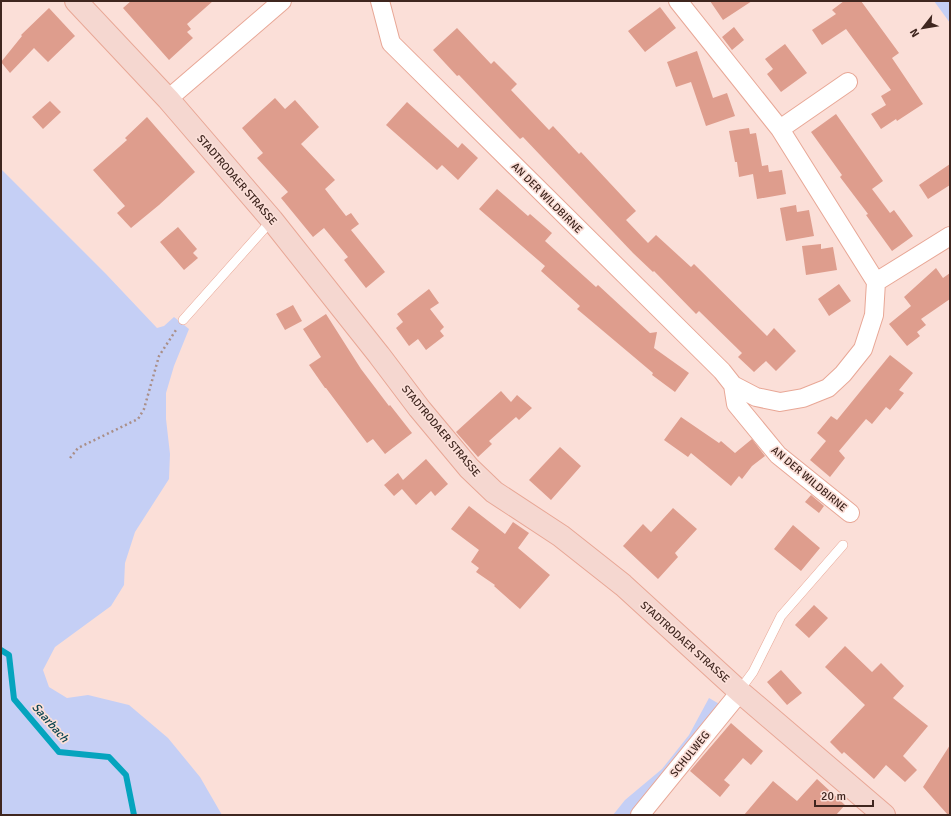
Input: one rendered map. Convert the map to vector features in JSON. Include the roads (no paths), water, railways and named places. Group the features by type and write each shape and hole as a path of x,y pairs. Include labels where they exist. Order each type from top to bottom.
{"main road":[{"name":"STADTRODAER STRASSE","path":"76,1 168,99 272,220 379,354 419,408 469,468 494,492 561,536 623,585 740,692 884,815"}],"street":[{"path":"168,99 282,1"},
{"name":"AN DER WILDBIRNE","path":"380,1 391,43 722,370 733,385 756,397 780,402 803,398 828,388 843,374 862,349 874,315 876,282"},
{"path":"678,1 780,129 876,282 950,236"},
{"path":"780,129 848,82"},
{"name":"AN DER WILDBIRNE","path":"733,385 736,404 778,455 850,513"},
{"name":"SCHULWEG","path":"640,815 740,692"}],"lane":[{"path":"183,320 272,220"},
{"path":"740,692 753,672 781,616 843,545"}],"waterway":[{"name":"Saarbach","path":"1,650 9,655 14,699 59,752 109,757 126,775 134,815"}]}
